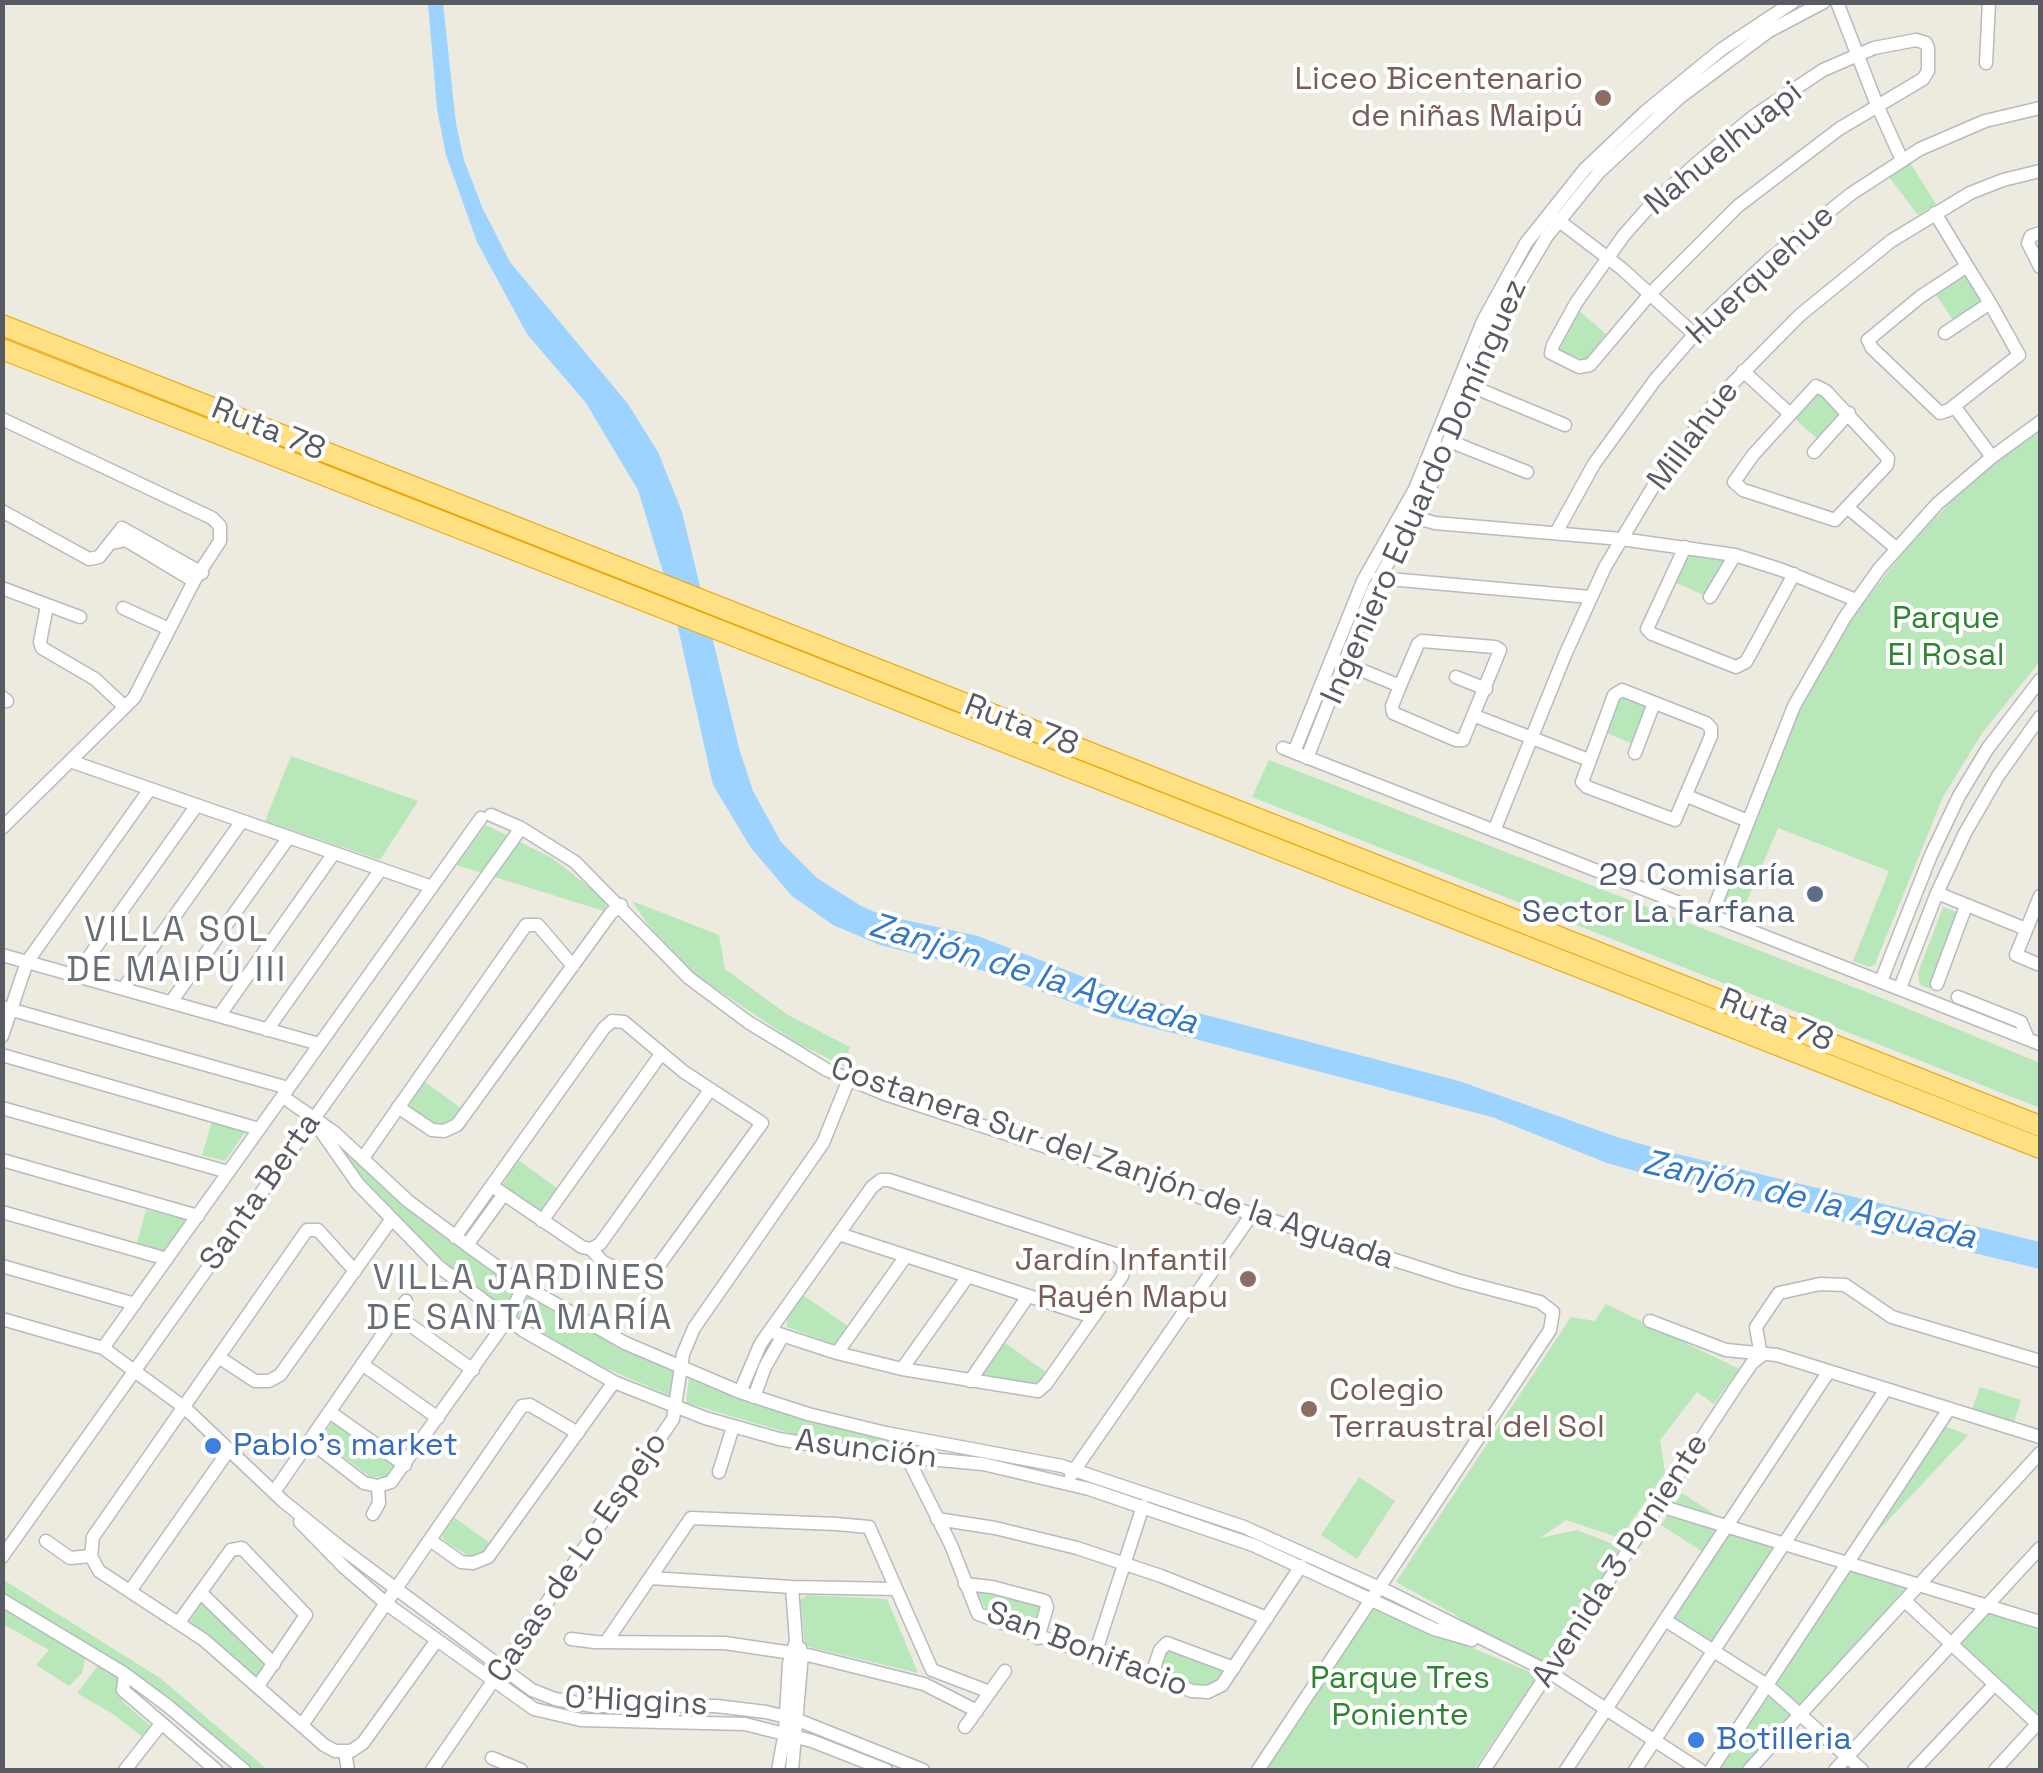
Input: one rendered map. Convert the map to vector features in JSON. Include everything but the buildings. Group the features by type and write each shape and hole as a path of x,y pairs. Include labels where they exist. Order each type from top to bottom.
{"highway":[{"name":"Ruta 78","path":"2,325 656,594 2040,1148"},
{"name":"Ruta 78","path":"2,349 656,594"},
{"name":"Ruta 78","path":"729,623 2040,1126"}],"street":[{"name":"Ingeniero Eduardo Domínguez","path":"1494,831 1295,753 1408,515 1449,441 1508,300 1554,216 1593,160 1661,98 1734,40 1793,2"},
{"name":"Ingeniero Eduardo Domínguez","path":"1338,661 1363,581 1408,515 1489,308 1513,264 1554,216 1679,98 1780,24 1824,2"},
{"path":"1837,2 1902,160"},
{"path":"1986,63 1988,2"},
{"name":"Nahuelhuapi","path":"1650,294 1588,367 1579,367 1550,352 1568,316 1608,257 1648,208 1719,144 1805,81 1857,54 1921,40 1928,48 1926,76 1877,105"},
{"path":"1650,294 1707,234 1757,190 1808,150 1877,105"},
{"name":"Huerquehue","path":"1556,532 1614,434 1694,334 1805,230 1902,160 1971,125 2040,108"},
{"name":"Millahue","path":"1494,831 1590,597 1621,539 1686,440 1743,371 1842,278 1935,213 1992,184 2040,170"},
{"path":"1935,213 2018,355 1948,410"},
{"path":"1554,216 1608,257 1694,334"},
{"path":"2040,233 2031,236 2028,243 2040,267"},
{"path":"1968,266 1898,313 1868,342 1948,410 1992,457"},
{"path":"1944,334 1990,303"},
{"path":"1743,371 1789,413"},
{"path":"1470,386 1565,425"},
{"path":"1819,386 1885,451 1888,460 1837,519 1743,490 1735,484 1743,467 1789,413 1819,386"},
{"path":"1814,452 1849,413"},
{"path":"2,418 212,518 220,526 220,540 129,703 2,828"},
{"path":"1711,916 1801,692 1856,600 1937,504 2040,422"},
{"path":"1449,441 1527,472"},
{"path":"1848,508 1896,548"},
{"path":"2,512 89,559 97,559 112,543 126,540 198,577"},
{"path":"1408,515 1435,523 1556,532 1735,554 1856,600"},
{"path":"1685,547 1647,629 1736,667 1744,664 1794,574"},
{"path":"1710,597 1735,554"},
{"path":"1378,578 1590,597"},
{"path":"2,588 80,617"},
{"path":"47,606 41,647 129,703"},
{"path":"123,608 169,629"},
{"path":"1424,641 1499,648 1486,688 1466,737 1458,740 1396,716 1392,706 1416,646 1424,641"},
{"path":"1338,661 1400,686"},
{"path":"1456,677 1486,688"},
{"path":"1882,981 1931,855 1978,763 2040,680"},
{"path":"1616,691 1654,703 1711,728 1678,818 1670,820 1584,786 1582,777 1616,691"},
{"path":"1635,753 1654,703"},
{"path":"1474,716 1589,760"},
{"path":"1900,988 1965,833 1998,776 2038,724"},
{"path":"70,761 432,887 319,1044 288,1095 259,1129 103,1348"},
{"path":"1978,763 1998,776"},
{"path":"2,1036 6,1008 26,962 150,789"},
{"path":"1687,796 1748,820"},
{"path":"76,975 196,805"},
{"name":"Costanera Sur del Zanjón de la Aguada","path":"432,887 486,817 522,828 575,862 662,952 727,1008 773,1039 849,1079 1460,1282 1540,1302 1553,1312 1550,1330 1375,1593"},
{"path":"124,989 242,821"},
{"name":"Santa Berta","path":"2,1556 522,828"},
{"path":"1494,831 2034,1041"},
{"path":"172,1002 289,837"},
{"path":"219,1016 334,853"},
{"path":"267,1030 381,869"},
{"path":"1937,893 2026,929"},
{"path":"2040,896 2016,955 2040,965"},
{"path":"398,1108 432,1130 444,1131 457,1125 620,905"},
{"path":"1938,984 1966,906"},
{"path":"363,1158 526,925 538,925 573,966"},
{"path":"2,954 319,1044"},
{"path":"1958,997 2021,1022 2034,1041"},
{"name":"Asunción","path":"6,1008 288,1095 408,1202 524,1286 681,1369 747,1394 898,1436 1071,1476 1244,1527 1444,1632 1500,1648 1549,1672 1700,1770"},
{"path":"461,1241 606,1025 615,1020 624,1022 710,1090 762,1122 646,1283 604,1262 591,1249 582,1247 498,1190"},
{"path":"542,1221 661,1054"},
{"path":"2,1055 259,1129"},
{"name":"Casas de Lo Espejo","path":"432,1770 671,1422 686,1346 698,1319 823,1143 849,1079"},
{"path":"591,1249 600,1244 710,1090"},
{"path":"2,1108 228,1172"},
{"name":"Asunción","path":"313,1118 344,1166 391,1220 446,1272 508,1320 614,1382 733,1427 798,1443 1071,1476 1375,1593"},
{"path":"2,1160 198,1216"},
{"path":"747,1394 764,1367 776,1334 839,1234 875,1184 885,1179 1115,1254 1125,1264 1122,1276 1042,1389 1032,1391 902,1369 776,1334"},
{"path":"2,1212 167,1259"},
{"path":"1071,1476 1252,1214"},
{"path":"220,1358 255,1380 277,1378 391,1220"},
{"path":"355,1271 318,1230 310,1228 93,1537 90,1556 99,1570 179,1622 329,1749 345,1752 363,1743 437,1640"},
{"path":"839,1234 1093,1317"},
{"path":"837,1353 906,1256"},
{"path":"2,1266 135,1304"},
{"path":"902,1369 968,1276"},
{"path":"1762,1356 1756,1327 1779,1293 1820,1284 1845,1284 1892,1317 2040,1362"},
{"path":"310,1442 359,1480 378,1486 391,1482 508,1320 524,1286"},
{"path":"970,1381 1028,1296"},
{"path":"278,1496 406,1301"},
{"path":"396,1316 473,1370"},
{"name":"O'Higgins","path":"2,1319 103,1348 134,1370 185,1408 278,1496 498,1674 534,1709 571,1719 732,1722 791,1734 886,1770"},
{"path":"1650,1321 1726,1350 1777,1355 2040,1437"},
{"name":"Avenida 3 Poniente","path":"1491,1768 1657,1505 1752,1363 1762,1356"},
{"path":"362,1364 438,1418"},
{"path":"1566,1770 1828,1371"},
{"path":"430,1540 462,1562 473,1563 488,1557 614,1382"},
{"path":"1635,1770 1886,1389"},
{"path":"302,1725 522,1406 530,1405 578,1432"},
{"path":"1710,1770 1948,1408"},
{"path":"331,1414 405,1466"},
{"path":"719,1472 733,1427"},
{"name":"San Bonifacio","path":"898,1436 951,1545 972,1606 982,1616 1150,1677 1203,1693 1218,1688 1301,1566"},
{"path":"130,1591 229,1450"},
{"path":"1748,1770 2040,1453"},
{"path":"373,1514 380,1503 378,1486"},
{"name":"O'Higgins","path":"278,1496 325,1550 388,1605 437,1640 532,1690 581,1704 729,1706 792,1718 924,1770"},
{"path":"1657,1505 2040,1622"},
{"path":"1094,1657 1143,1506"},
{"path":"606,1642 691,1518 869,1527 932,1670 990,1692"},
{"path":"937,1519 1022,1534 1124,1563 1267,1618"},
{"path":"46,1541 70,1558 90,1556"},
{"path":"1835,1770 2040,1548"},
{"path":"179,1622 232,1550 244,1550 306,1615 258,1686"},
{"path":"650,1578 792,1587 895,1588"},
{"path":"965,1584 1045,1601 1048,1607 1038,1638"},
{"path":"792,1587 797,1649 792,1770"},
{"path":"200,1593 274,1664"},
{"path":"1258,1770 1375,1593"},
{"path":"2,1600 125,1674 244,1770"},
{"path":"1905,1601 2040,1723 1995,1770"},
{"path":"1665,1620 1767,1685 1862,1770"},
{"path":"572,1639 797,1649 924,1684 977,1711"},
{"path":"1150,1677 1160,1650 1167,1643 1234,1668"},
{"path":"924,1684 932,1670"},
{"path":"966,1727 1005,1671"},
{"path":"125,1674 123,1690 216,1770"},
{"path":"1914,1770 1995,1684"},
{"path":"125,1770 161,1724"},
{"path":"778,1770 791,1734"},
{"path":"345,1752 348,1770"},
{"path":"492,1758 517,1770"}],"green space":[{"path":"1910,163 1936,204 1918,215 1889,177"},
{"path":"1963,275 1982,300 1954,321 1934,292"},
{"path":"1577,309 1606,334 1585,360 1557,350"},
{"path":"1820,391 1839,414 1818,439 1791,416"},
{"name":"Parque El Rosal","path":"2040,428 2040,661 1982,733 1943,797 1875,964 1869,967 1853,961 1889,871 1778,828 1743,910 1749,913 1746,920 1724,914 1723,900 1793,725 1812,685 1859,608 1916,537 1965,488"},
{"path":"1687,554 1724,560 1706,596 1672,581"},
{"path":"1625,696 1647,705 1633,744 1607,733 1619,701"},
{"path":"291,756 418,801 380,860 265,821"},
{"path":"1269,760 2040,1063 2040,1108 1252,797"},
{"path":"486,825 552,858 597,893 607,905 604,911 456,865"},
{"path":"632,901 719,935 725,969 788,1015 850,1047 843,1066 797,1043 696,975 649,926"},
{"path":"1943,907 1959,913 1930,989 1920,985 1918,973"},
{"path":"425,1082 462,1109 450,1123 437,1126 411,1108 410,1103"},
{"path":"212,1122 246,1131 225,1161 202,1155"},
{"path":"333,1141 441,1233 516,1284 505,1310 435,1254 371,1190"},
{"path":"518,1160 561,1191 545,1211 540,1212 503,1184"},
{"path":"146,1210 187,1220 165,1252 137,1243"},
{"path":"529,1293 612,1343 674,1372 673,1397 591,1362 517,1318"},
{"path":"803,1295 849,1327 836,1345 787,1327 787,1318"},
{"path":"1606,1304 1739,1369 1714,1404 1697,1392 1660,1440 1665,1473 1620,1538 1566,1520 1540,1538 1577,1530 1623,1548 1548,1659 1537,1661 1476,1631 1454,1614 1396,1582 1571,1317 1595,1321"},
{"path":"1004,1342 1046,1372 1038,1384 982,1375"},
{"path":"689,1377 736,1397 890,1439 890,1448 800,1436 686,1403"},
{"path":"1980,1387 2021,1400 2014,1422 1972,1409"},
{"path":"334,1420 395,1464 386,1477 370,1477 321,1439"},
{"path":"1945,1426 1968,1435 1865,1545"},
{"path":"1359,1477 1395,1501 1357,1559 1321,1535"},
{"path":"1682,1493 1726,1522 1706,1554 1661,1525"},
{"path":"454,1517 491,1544 487,1549 469,1556 446,1542 442,1536"},
{"path":"1730,1531 1776,1547 1713,1643 1674,1618"},
{"path":"1851,1570 1906,1588 1741,1770 1719,1770"},
{"path":"2,1579 160,1678 268,1770 251,1770 135,1675 3,1593"},
{"path":"976,1592 995,1592 1036,1602 1040,1610 1035,1626 986,1609"},
{"path":"807,1595 887,1599 918,1673 805,1646 800,1600"},
{"path":"203,1601 264,1664 256,1676 189,1622"},
{"path":"2,1604 81,1652 85,1659 82,1673 69,1686 36,1665 49,1650 3,1624"},
{"name":"Parque Tres Poniente","path":"1372,1607 1538,1675 1474,1770 1264,1770"},
{"path":"1987,1610 2040,1628 2038,1714 1958,1643"},
{"path":"1164,1648 1224,1671 1217,1681 1203,1687 1158,1672"},
{"path":"100,1663 116,1673 122,1701 153,1728 145,1739 77,1693"}],"water":[{"name":"Zanjón de la Aguada","path":"428,3 443,3 456,124 464,160 482,207 510,262 628,404 658,452 682,512 753,791 781,842 817,878 882,915 978,936 1133,996 1459,1081 1673,1153 2040,1242 2040,1269 1646,1174 1607,1163 1492,1117 1115,1018 988,972 880,945 833,925 792,896 751,848 713,785 672,601 638,490 586,403 527,334 477,242 446,155 437,109"}],"place":[{"name":"Liceo Bicentenario de niñas Maipú","path":"1603,98"},
{"name":"29 Comisaría Sector La Farfana","path":"1815,894"},
{"name":"Jardín Infantil Rayén Mapu","path":"1248,1279"},
{"name":"Colegio Terraustral del Sol","path":"1309,1409"},
{"name":"Pablo's market","path":"213,1446"},
{"name":"Botilleria","path":"1696,1740"}],"district":[{"name":"VILLA SOL DE MAIPÚ III","path":"177,952"},
{"name":"VILLA JARDINES DE SANTA MARÍA","path":"520,1300"}]}
